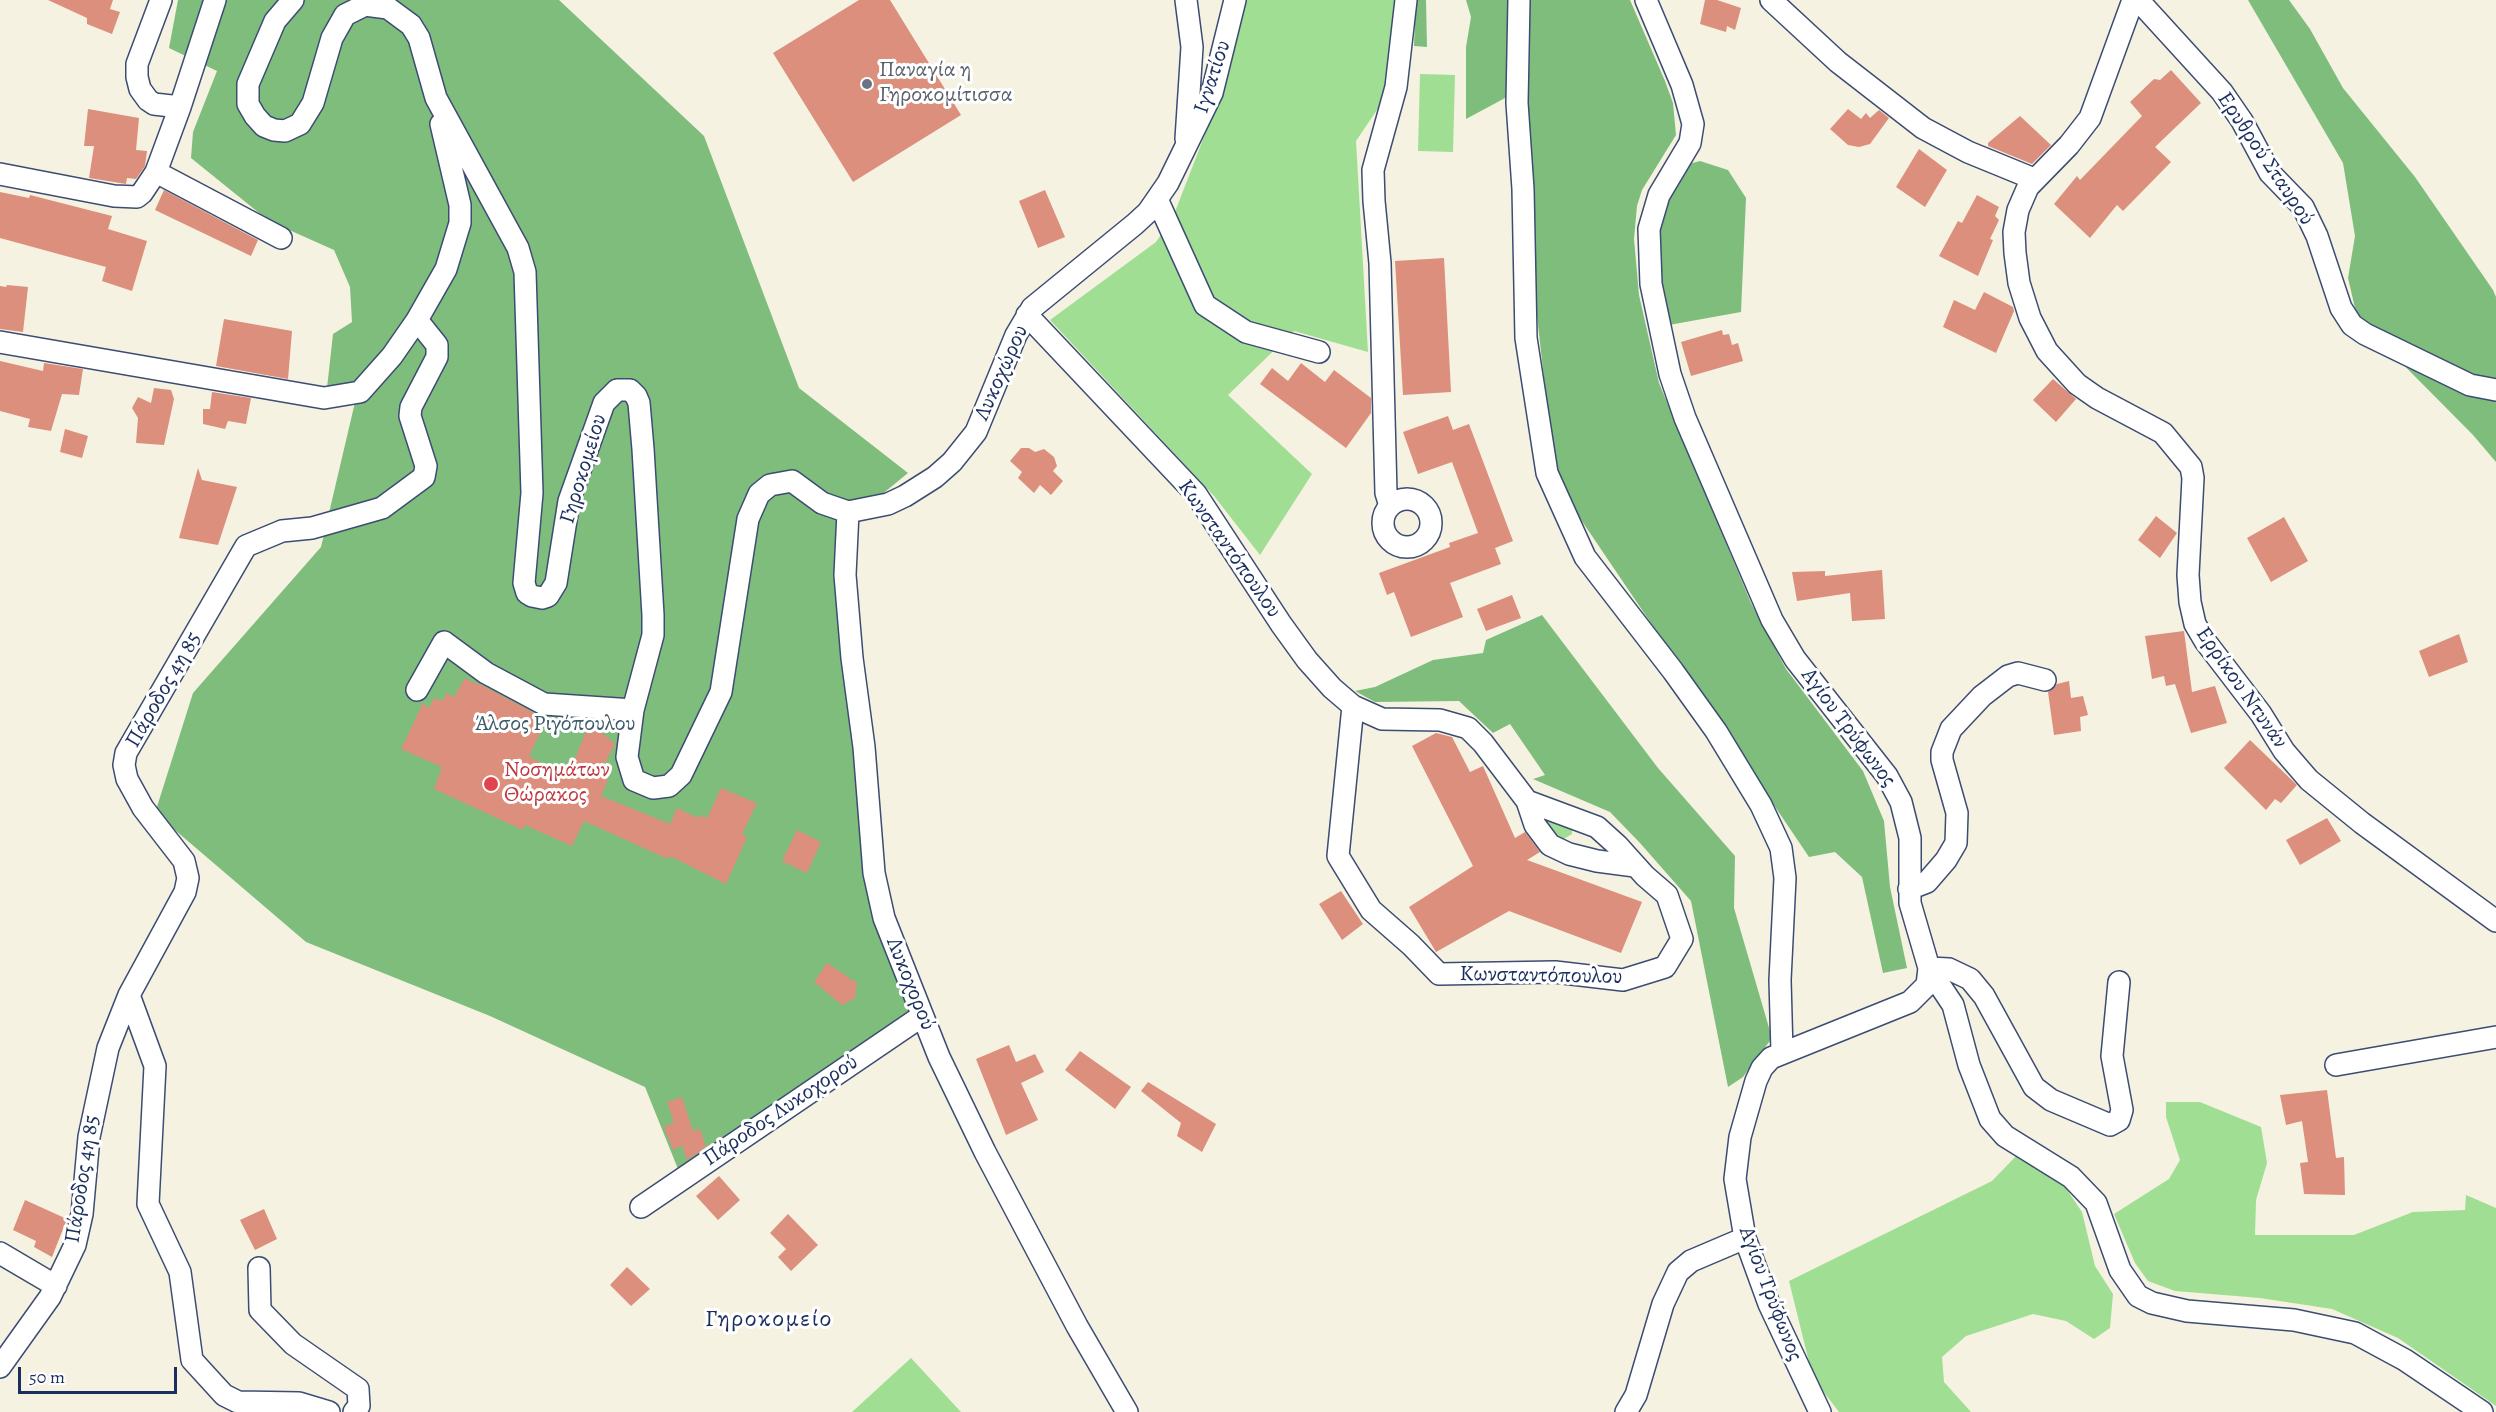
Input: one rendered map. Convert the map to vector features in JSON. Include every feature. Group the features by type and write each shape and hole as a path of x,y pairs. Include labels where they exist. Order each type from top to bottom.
{"street":[{"path":"161,0 137,64 137,77 140,89 148,100 154,104 180,107"},
{"path":"0,174 124,198 137,197 142,193 156,172 215,0"},
{"name":"Γηροκομείου","path":"293,0 275,21 248,84 248,104 264,126 285,131 304,120 313,103 336,26 345,15 364,5 388,8 411,25 419,38 436,98 518,248 525,272 532,492 524,582 527,593 531,596 543,598 548,596 556,583 569,501 604,403 610,394 624,389 636,396 639,403 653,615 652,635 633,710 627,757 634,780 646,787 669,786 681,775 721,692 748,519 759,494 770,485 792,481 822,503 848,513"},
{"path":"1184,151 1192,46 1186,0"},
{"name":"Ιγνατίου","path":"1184,151 1215,86 1235,0"},
{"path":"1390,506 1386,493 1380,262 1373,170 1398,78 1406,0"},
{"path":"1519,0 1517,104 1523,189 1526,338 1545,466 1585,557 1716,731 1761,806 1781,848 1785,878 1780,980 1782,1052"},
{"name":"Αγίου Τρύφωνος","path":"1646,0 1682,85 1693,124 1690,143 1659,195 1649,229 1651,284 1670,374 1685,418 1772,620 1799,665 1887,777 1902,802 1910,838 1909,889 1913,917 1929,971 1923,990 1904,1005 1771,1058 1762,1068 1751,1095 1740,1137 1735,1179 1745,1238 1769,1304 1820,1412"},
{"path":"1772,0 1838,62 1917,124 1949,143 2034,179"},
{"name":"Ερρίκου Ντυνάν","path":"2136,0 2090,118 2069,145 2034,179 2025,192 2018,210 2014,241 2019,283 2030,318 2047,351 2077,384 2097,398 2163,433 2191,467 2193,478 2188,545 2192,613 2200,634 2261,714 2284,751 2309,780 2362,823 2496,921"},
{"name":"Ερυθρού Σταυρού","path":"2136,0 2222,92 2242,121 2270,174 2302,207 2317,236 2341,308 2352,325 2470,385 2496,390"},
{"path":"0,342 324,398 360,392 392,356 417,320 446,269 461,215 436,98"},
{"name":"Λυκοχώρου","path":"848,513 888,504 904,496 935,477 958,455 980,424 1016,335 1027,315 1038,303 1136,224 1157,200 1184,151"},
{"path":"156,172 281,238"},
{"path":"1157,200 1205,305 1246,332 1319,352"},
{"name":"Κωνσταντόπουλου","path":"1027,315 1196,494 1307,660 1323,680 1353,706 1368,715 1388,721 1440,720 1462,724 1483,743 1527,801 1597,827 1667,896 1682,939 1665,967 1623,980 1554,972 1439,974 1411,945 1371,910 1338,856 1353,706"},
{"name":"Πάροδος 4η 85","path":"0,1367 56,1286 79,1229 86,1154 108,1048 129,995 185,892 188,878 184,861 143,808 127,779 124,765 126,753 246,546 282,531 312,528 382,508 424,477 426,466 410,416 411,406 437,357 437,345 417,320"},
{"name":"Λυκοχορού","path":"848,513 846,591 866,770 875,884 896,952 956,1092 1011,1202 1126,1412"},
{"path":"417,690 444,642 486,673 544,704 633,710"},
{"path":"1909,889 1927,882 1946,860 1956,843 1958,813 1942,760 1942,752 1951,729 1988,691 2008,676 2018,673 2044,680"},
{"path":"1527,801 1535,825 1550,845 1569,854 1597,861 1635,866"},
{"path":"1929,971 1949,969 1970,979 1984,996 2034,1087 2051,1100 2110,1125 2119,1120 2122,1110 2112,1056 2119,982"},
{"path":"1929,971 1953,1005 1969,1065 1990,1119 2005,1136 2071,1177 2096,1203 2120,1270 2138,1296 2148,1301 2187,1311 2294,1320 2355,1332 2405,1360 2482,1412"},
{"path":"129,995 156,1066 148,1204 180,1272 192,1360 224,1395 238,1402 299,1403 329,1412"},
{"name":"Πάροδος Λυκοχορού","path":"641,1207 922,1016"},
{"path":"2336,1065 2496,1037"},
{"path":"1626,1412 1636,1395 1663,1304 1678,1272 1691,1261 1745,1238"},
{"path":"0,1253 56,1286"},
{"path":"259,1268 260,1310 293,1344 358,1389 359,1406 354,1412"}],"green space":[{"name":"Άλσος Ριγόπουλου","path":"178,0 559,0 704,136 799,388 908,473 858,514 838,550 834,577 859,795 912,1017 709,1154 678,1169 645,1087 490,1016 306,942 155,813 193,693 321,547 356,398 327,388 333,334 352,322 350,287 334,250 269,221 191,158 193,132 217,71 169,48"},
{"path":"1245,0 1396,0 1395,41 1383,101 1356,141 1368,352 1294,331 1228,395 1312,474 1260,555 1214,496 1050,320 1156,242 1173,217 1224,85"},
{"path":"1416,0 1426,0 1427,47 1414,46"},
{"path":"1466,0 1508,0 1507,97 1466,119 1466,47 1471,17"},
{"path":"1529,0 1630,0 1665,81 1673,103 1676,135 1642,190 1637,206 1634,239 1639,295 1659,383 1751,603 1786,669 1863,771 1884,821 1890,887 1907,968 1883,973 1862,877 1835,852 1809,857 1565,496 1553,460 1531,261 1523,102"},
{"path":"2248,0 2289,0 2310,29 2343,88 2415,177 2493,290 2496,297 2496,462 2473,435 2366,327 2355,308 2348,278 2355,236 2343,163"},
{"path":"1420,74 1455,75 1453,152 1418,151"},
{"path":"1700,161 1728,170 1746,198 1741,312 1669,325 1661,299 1655,238 1662,202 1685,165"},
{"path":"1542,615 1658,768 1735,856 1734,908 1772,1038 1743,1077 1728,1087 1691,901 1640,843 1610,812 1533,779 1545,775 1510,724 1493,733 1459,701 1375,702 1355,691 1375,687 1433,660 1483,653 1486,640"},
{"path":"1540,815 1572,826 1572,834 1562,840"},
{"path":"2166,1102 2200,1102 2261,1127 2267,1163 2256,1200 2255,1235 2354,1235 2413,1212 2465,1210 2466,1195 2496,1208 2496,1406 2398,1338 2332,1309 2260,1298 2175,1291 2148,1281 2135,1263 2114,1214 2169,1179 2180,1160 2166,1117"},
{"path":"2018,1154 2059,1178 2082,1212 2095,1266 2113,1294 2110,1328 2094,1339 2066,1321 2033,1314 1966,1336 1942,1357 1944,1382 1971,1412 1839,1412 1813,1378 1789,1281 1992,1181"},
{"path":"911,1358 961,1412 852,1412"}],"building":[{"path":"48,0 113,0 110,9 120,12 112,34 87,24 87,18"},
{"name":"Παναγία η Γηροκομίτισσα","path":"859,0 890,0 961,115 853,182 773,53"},
{"path":"1705,0 1717,0 1741,8 1735,30 1727,26 1726,32 1700,24"},
{"path":"2171,70 2201,103 2155,147 2171,162 2123,211 2117,205 2090,238 2054,204 2077,176 2080,180 2142,116 2130,102 2154,79 2160,80"},
{"path":"88,109 139,118 136,150 147,151 145,166 136,179 127,178 126,184 89,178 94,146 84,146"},
{"path":"1848,109 1861,119 1866,113 1870,118 1879,110 1889,118 1870,144 1859,147 1848,145 1830,129"},
{"path":"2020,116 2051,145 2032,164 1988,146 1988,143"},
{"path":"1919,149 1947,170 1925,207 1896,187"},
{"path":"164,190 258,240 251,256 155,210"},
{"path":"1045,190 1065,237 1038,248 1019,201"},
{"path":"0,192 29,198 30,195 112,216 108,229 147,241 132,291 102,281 106,267 0,238"},
{"path":"1977,195 1999,207 1995,216 1999,220 1990,239 1993,240 1978,276 1939,256 1958,221 1962,223"},
{"path":"1444,258 1451,392 1403,395 1395,261"},
{"path":"7,285 28,287 23,332 0,329 0,286 6,287"},
{"path":"1984,292 2013,307 2014,311 1996,353 1943,327 1954,300 1975,310"},
{"path":"224,319 292,331 288,379 216,366"},
{"path":"1722,330 1723,335 1729,334 1732,345 1738,343 1743,361 1691,376 1681,342"},
{"path":"0,361 43,371 44,363 83,369 79,395 62,394 51,431 28,427 30,419 0,411"},
{"path":"1301,363 1325,382 1334,370 1371,398 1371,413 1346,448 1260,384 1272,368 1288,381"},
{"path":"2053,379 2076,399 2056,422 2033,400"},
{"path":"154,388 171,390 174,399 164,445 136,443 138,418 132,408 138,397 151,403"},
{"path":"212,392 251,398 246,424 228,421 225,429 203,424 203,409 210,409"},
{"path":"1448,416 1453,430 1469,424 1513,541 1495,548 1501,564 1450,583 1463,617 1411,637 1394,592 1387,595 1379,573 1450,547 1449,543 1478,533 1452,462 1418,474 1403,432"},
{"path":"65,429 88,436 82,458 60,452"},
{"path":"1021,448 1029,448 1035,452 1044,449 1054,457 1057,466 1053,471 1063,481 1051,495 1040,485 1034,493 1018,478 1022,472 1010,461"},
{"path":"198,468 202,480 237,487 218,545 179,538"},
{"path":"2156,516 2177,533 2160,558 2138,540"},
{"path":"2284,517 2308,561 2271,582 2247,538"},
{"path":"1882,570 1885,619 1852,621 1850,593 1797,601 1792,572 1825,571 1825,576"},
{"path":"1512,595 1521,618 1486,631 1477,609"},
{"path":"2184,631 2192,692 2215,686 2227,723 2191,733 2175,684 2166,686 2164,676 2152,679 2145,636"},
{"path":"2459,634 2468,662 2429,677 2419,651"},
{"path":"465,678 538,715 548,717 529,756 567,778 590,722 615,744 599,775 608,780 601,796 670,824 677,808 698,818 699,815 707,818 721,788 757,803 742,834 747,837 726,884 670,856 668,859 584,821 572,846 525,825 523,830 434,789 442,767 401,749 423,703 429,708 434,698 443,701 446,693 454,697"},
{"path":"2069,681 2071,698 2083,696 2088,715 2080,717 2081,731 2054,735 2048,692 2057,684"},
{"path":"1436,733 1452,737 1470,772 1483,766 1515,838 1525,832 1540,852 1527,860 1642,902 1621,953 1509,911 1436,952 1409,907 1473,866 1412,746"},
{"path":"2250,740 2297,785 2281,803 2275,799 2266,810 2224,768"},
{"path":"2327,818 2341,841 2300,865 2286,840"},
{"path":"797,830 821,842 807,873 782,861"},
{"path":"1341,891 1363,924 1342,940 1319,904"},
{"path":"827,963 857,983 855,998 842,1005 814,982"},
{"path":"1009,1045 1016,1062 1035,1054 1044,1072 1021,1083 1038,1120 1006,1135 976,1059"},
{"path":"1080,1051 1131,1087 1115,1109 1065,1070"},
{"path":"1148,1082 1216,1124 1202,1152 1177,1136 1181,1123 1141,1091"},
{"path":"2327,1090 2336,1158 2344,1157 2345,1195 2304,1194 2300,1163 2308,1162 2302,1121 2286,1125 2280,1095"},
{"path":"682,1097 693,1131 700,1129 706,1147 687,1160 682,1145 673,1150 664,1127 674,1122 667,1102"},
{"path":"719,1176 740,1200 718,1220 696,1196"},
{"path":"25,1200 67,1219 52,1257 34,1247 36,1241 13,1230"},
{"path":"264,1209 277,1239 255,1250 240,1220"},
{"path":"788,1214 818,1245 791,1271 778,1257 786,1249 770,1233"},
{"path":"627,1267 650,1289 631,1306 610,1285"}],"place":[{"name":"Παναγία η Γηροκομίτισσα","path":"867,84"},
{"name":"Νοσημάτων Θώρακος","path":"491,784"}],"district":[{"name":"Γηροκομείο","path":"769,1320"}]}
